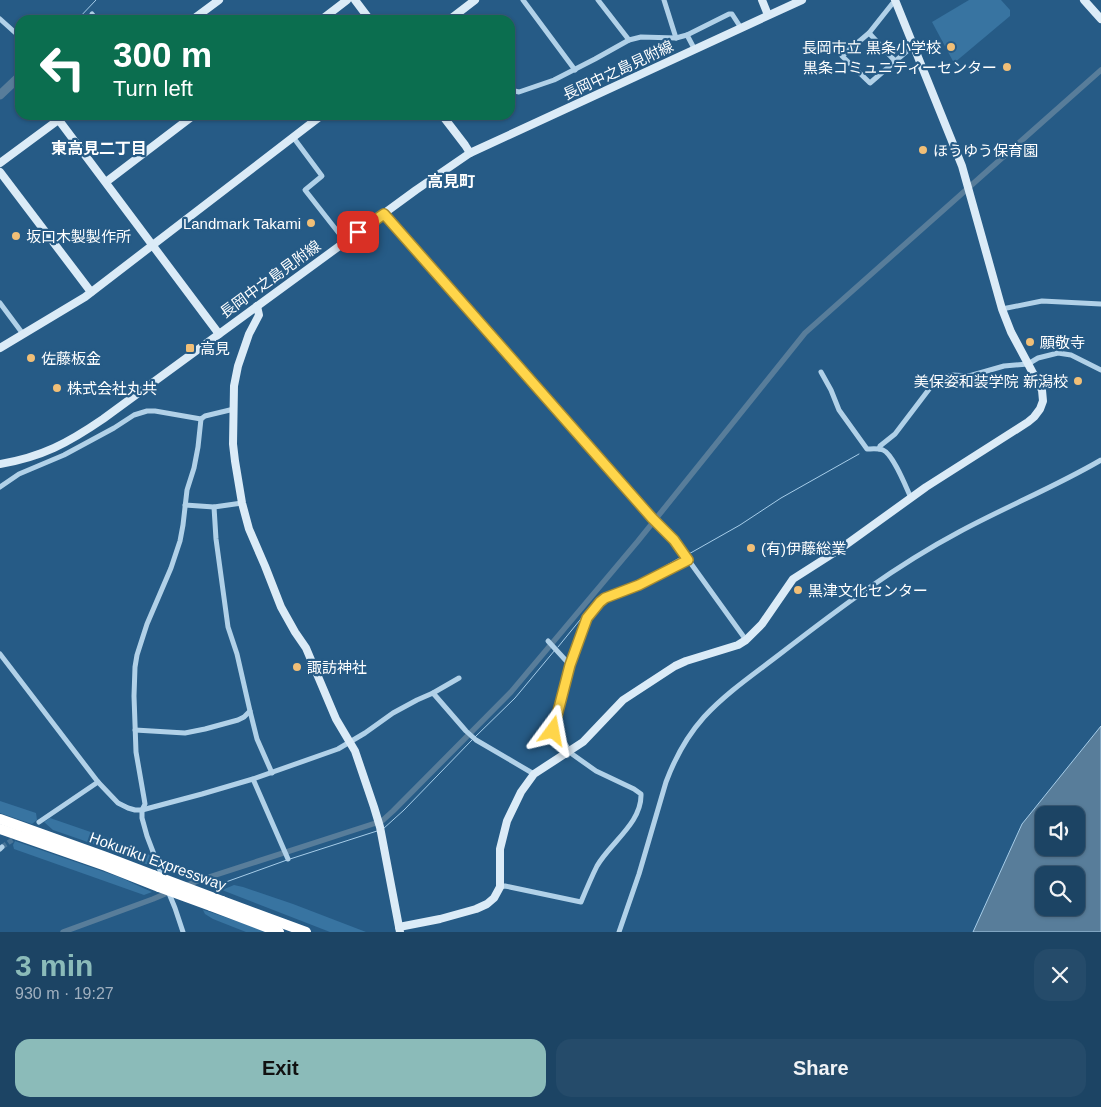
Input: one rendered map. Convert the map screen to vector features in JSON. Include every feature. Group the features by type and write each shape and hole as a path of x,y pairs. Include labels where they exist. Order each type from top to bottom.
{"highway":[{"name":"Hokuriku Expressway","path":"0,819 306,932"},
{"name":"Hokuriku Expressway","path":"0,829 106,866 279,932"}],"street":[{"path":"199,15 219,0"},
{"path":"328,15 347,0"},
{"path":"355,0 366,15"},
{"path":"456,15 475,0"},
{"path":"523,0 574,70"},
{"path":"598,0 629,40"},
{"path":"664,0 676,38"},
{"path":"762,0 768,16"},
{"name":"長岡中之島見附線","path":"0,464 54,449 80,434 429,180 470,153 802,0"},
{"path":"1084,0 1101,19"},
{"path":"257,306 259,315 238,366 234,386 234,452 242,503 249,529 266,566 281,607 309,653 336,719 355,751 379,823 400,929 476,909 494,898 500,887 500,849 507,820 521,792 534,774 587,739 623,700 675,666 738,645 746,640 762,624 794,580 911,498 1034,417 1040,409 1043,396 1040,385 1011,332 1002,309 962,166 914,45 896,1 869,33 842,56 870,84 914,45"},
{"path":"515,91 519,92 554,80 629,40 653,37 676,38 687,35 729,14 732,14 741,28"},
{"path":"0,18 15,32"},
{"path":"869,33 895,61"},
{"path":"687,35 695,50"},
{"path":"0,163 55,120"},
{"path":"61,120 219,334"},
{"path":"106,182 187,120"},
{"path":"0,348 85,297 315,120"},
{"path":"447,120 470,153"},
{"path":"293,137 322,176 305,190 345,241"},
{"path":"0,172 91,292"},
{"path":"384,214 652,518 674,540 746,640"},
{"path":"1002,309 1042,301 1101,304"},
{"path":"0,303 24,334"},
{"path":"879,449 880,446 895,434 933,384 953,375 969,376 1004,366 1028,364 1048,355 1064,354 1071,355 1101,370"},
{"path":"821,372 839,410 866,449 879,449 887,453 894,462 911,498"},
{"path":"0,487 24,472 114,428 134,415 147,411 201,419 205,416 234,409"},
{"path":"183,932 176,908 165,885 142,818 142,810 145,804 136,752 134,680 137,655 147,624 175,556 183,525 187,490 194,468 201,419"},
{"path":"23,459 24,472"},
{"path":"620,932 671,769 689,737 716,705 827,618 866,589 906,563 959,532 1058,484 1101,460"},
{"path":"185,505 214,507 242,503"},
{"path":"214,507 216,539 228,627 237,654 257,739 272,773"},
{"path":"500,887 505,886 581,902 597,866 632,822 641,794 580,760 569,751 553,731 570,665 587,618 600,602 610,596 639,585 688,560"},
{"path":"548,641 570,665"},
{"path":"0,654 98,782 118,804 135,810 142,810 253,779 338,749 393,714 459,678"},
{"path":"433,693 476,740 534,774"},
{"path":"135,730 185,733 238,720 250,711"},
{"path":"253,779 288,859"},
{"path":"39,822 98,782"}],"shaded area":[{"path":"969,0 1001,0 1010,10 1010,16 954,63 932,22"},
{"path":"1101,726 1101,932 973,932 1022,824 1035,808 1035,856 1085,856 1085,806 1037,806"},
{"path":"0,801 36,813 37,820 32,824 0,813"},
{"path":"50,818 146,853 151,856 154,867 53,830 44,822"},
{"path":"15,841 119,877 152,892 144,895 14,849"},
{"path":"234,885 293,904 366,932 330,932 222,890"},
{"path":"203,910 268,932 246,932 213,919 205,914"}],"waterway":[{"path":"82,15 96,0"},
{"path":"185,886 382,821 511,692 638,541 805,333 1101,70"},
{"path":"0,95 15,81"},
{"path":"687,555 740,525 781,498 859,454"},
{"path":"558,647 597,599 611,591 644,578 683,556"},
{"path":"475,737 515,698 555,650"},
{"path":"383,829 472,740"},
{"path":"290,859 377,831"},
{"path":"212,887 287,860"},
{"path":"63,932 172,891"}],"tunnel":[{"path":"2,847 18,836"}],"place":[{"name":"長岡市立 黒条小学校","path":"951,47"},
{"name":"黒条コミュニティーセンター","path":"1007,67"},
{"name":"ほうゆう保育園","path":"923,150"},
{"name":"Landmark Takami","path":"311,223"},
{"name":"坂口木製製作所","path":"16,236"},
{"name":"願敬寺","path":"1030,342"},
{"name":"高見","path":"190,348"},
{"name":"佐藤板金","path":"31,358"},
{"name":"美保姿和装学院 新潟校","path":"1078,381"},
{"name":"株式会社丸共","path":"57,388"},
{"name":"(有)伊藤総業","path":"751,548"},
{"name":"黒津文化センター","path":"798,590"},
{"name":"諏訪神社","path":"297,667"}],"district":[{"name":"東高見二丁目","path":"99,148"},
{"name":"高見町","path":"451,181"}],"route":[{"path":"358,232 384,214 652,518 674,540 688,560 639,585 605,598 587,618 570,665 553,731"}]}
